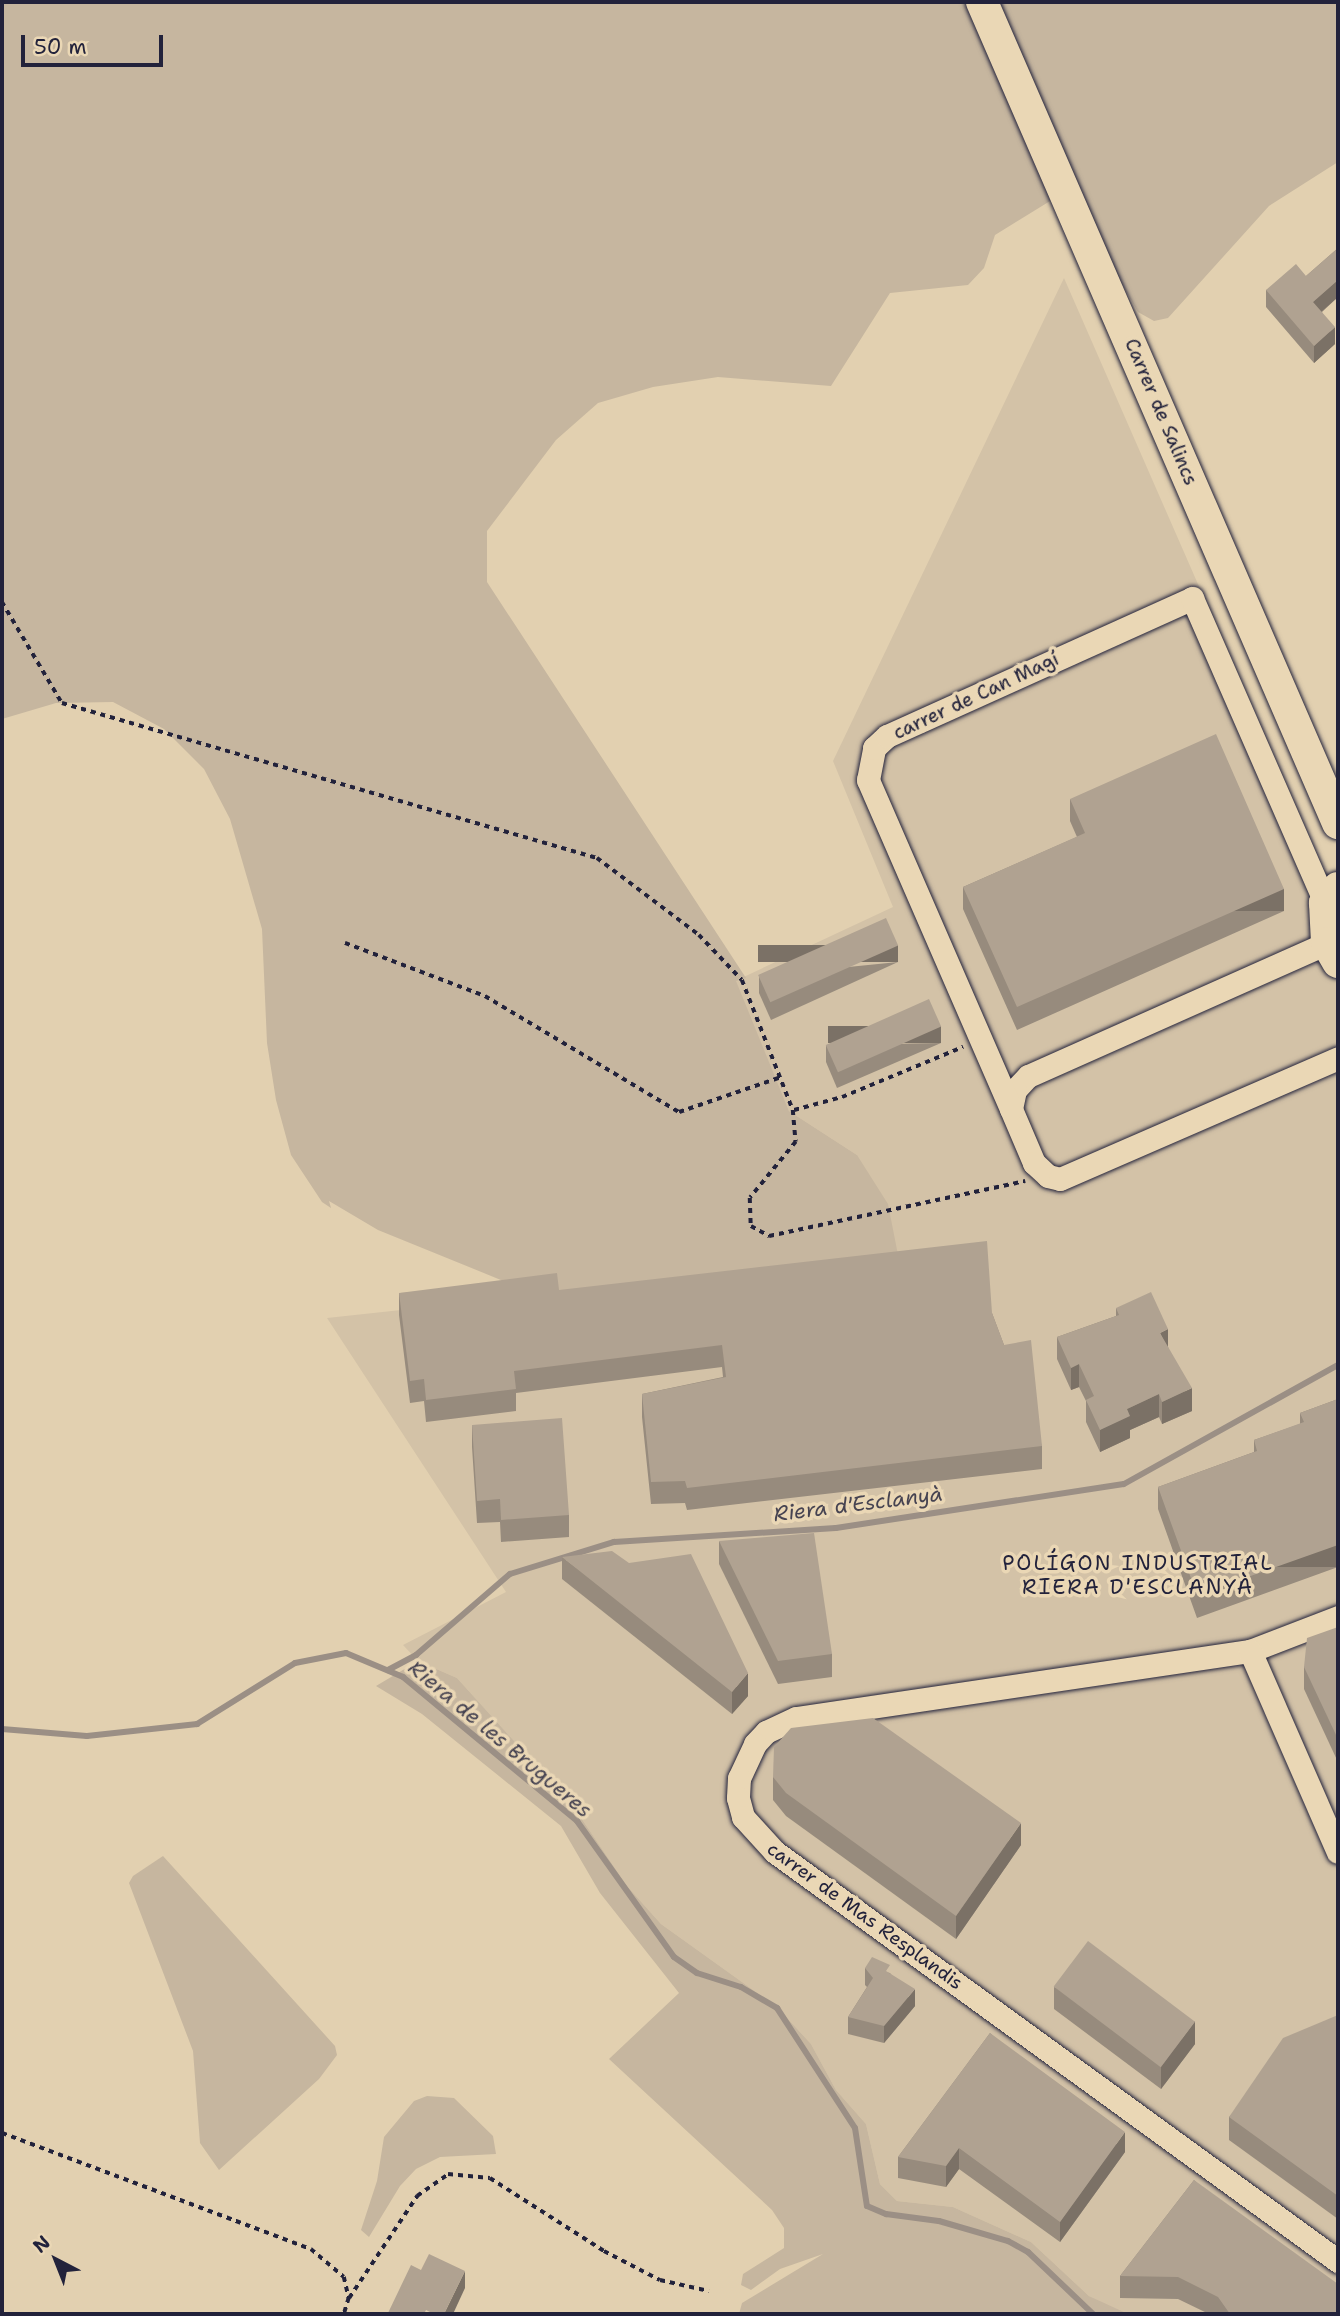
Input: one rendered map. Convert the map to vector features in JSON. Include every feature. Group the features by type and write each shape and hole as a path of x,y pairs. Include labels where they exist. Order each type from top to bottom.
{"main road":[{"name":"Carrer de Salincs","path":"982,2 1338,823"},
{"path":"1332,895 1334,947"}],"street":[{"name":"carrer de Can Magí","path":"1048,1176 1024,1149 985,1046 879,813 868,780 874,748 887,736 1192,598 1332,895"},
{"path":"1011,1110 1016,1090 1037,1072 1334,947"},
{"path":"985,1046 1005,1069 1037,1072"},
{"path":"1048,1176 1077,1174 1338,1058"},
{"name":"carrer de Mas Resplandis","path":"1338,1617 1250,1651 796,1718 766,1732 755,1744 740,1778 738,1798 743,1817 775,1852 1338,2261"},
{"path":"1250,1651 1338,1852"}],"path":[{"path":"2,602 62,703 597,858 699,935 742,980 793,1110 796,1142 750,1198 751,1226 769,1236 1048,1176"},
{"path":"345,943 485,996 679,1112 781,1077"},
{"path":"793,1110 842,1097 985,1046"},
{"path":"2,2133 311,2249 344,2277 349,2298"},
{"path":"344,2314 349,2298 417,2196 448,2174 490,2178 626,2263 660,2280 709,2291"}],"shaded area":[{"path":"2,2 1338,2 1338,162 1269,206 1168,318 1154,321 1138,312 1068,190 995,235 984,268 968,285 890,293 831,386 718,377 653,387 598,403 556,440 487,531 487,582 746,978 736,981 789,1111 857,1155 888,1204 899,1260 538,1295 378,1230 329,1201 331,1208 322,1202 291,1155 276,1100 267,1043 262,929 230,819 204,769 164,729 113,702 56,703 2,719"},
{"path":"1064,278 1338,904 1338,2314 1120,2312 1089,2296 1031,2242 953,2207 897,2201 880,2184 866,2124 836,2090 811,2044 777,2007 661,1924 627,1886 573,1806 457,1678 418,1661 403,1645 506,1592 327,1318 643,1284 857,1155 789,1111 735,981 893,907 833,761"},
{"path":"418,1661 457,1678 573,1806 627,1886 661,1924 777,2007 811,2044 836,2090 866,2124 880,2184 897,2201 953,2207 1031,2242 1089,2296 1128,2314 739,2314 742,2303 823,2254 780,2269 751,2290 741,2285 743,2274 784,2248 784,2228 772,2210 609,2059 679,1993 600,1893 561,1826 422,1714 376,1686"},
{"path":"163,1856 335,2046 337,2055 319,2079 219,2170 200,2143 193,2051 129,1883 133,1876"},
{"path":"427,2096 454,2098 493,2136 496,2154 440,2157 416,2169 400,2186 369,2237 361,2230 377,2181 384,2137 414,2101"}],"building":[{"path":"1338,248 1338,280 1313,302 1335,327 1314,346 1266,290 1296,264 1306,276"},
{"path":"1216,734 1284,889 1017,1007 963,887 1085,833 1070,799"},
{"path":"886,918 898,945 770,1002 758,975"},
{"path":"929,999 941,1026 838,1072 826,1045"},
{"path":"987,1241 992,1313 1004,1345 1031,1340 1042,1446 687,1488 685,1481 651,1482 642,1394 726,1377 722,1345 514,1371 516,1389 426,1400 424,1379 410,1381 399,1293 557,1273 559,1290"},
{"path":"1151,1292 1168,1329 1160,1333 1192,1388 1162,1402 1159,1394 1127,1409 1130,1416 1100,1430 1086,1400 1094,1396 1079,1364 1071,1368 1057,1337 1119,1315 1116,1308"},
{"path":"1338,1399 1338,1545 1197,1595 1158,1487 1257,1451 1254,1440 1304,1422 1300,1413"},
{"path":"562,1418 569,1515 501,1520 500,1499 477,1501 472,1425"},
{"path":"814,1533 832,1654 778,1661 719,1541"},
{"path":"612,1551 629,1563 691,1554 748,1673 732,1692 562,1557"},
{"path":"1338,1627 1337,1737 1304,1667 1307,1638"},
{"path":"873,1718 1021,1823 956,1916 786,1793 773,1777 774,1747 791,1728"},
{"path":"1088,1941 1195,2022 1161,2067 1054,1987"},
{"path":"872,1957 890,1965 886,1971 915,1989 884,2026 848,2017 873,1978 865,1968"},
{"path":"1338,2015 1338,2196 1229,2117 1283,2038"},
{"path":"990,2033 1125,2132 1060,2222 959,2148 946,2166 898,2157"},
{"path":"1194,2180 1338,2284 1338,2314 1230,2314 1218,2297 1178,2277 1120,2276"},
{"path":"429,2254 465,2271 444,2314 434,2314 426,2310 424,2314 388,2313 411,2265 421,2270"}],"waterway":[{"name":"Riera d'Esclanyà","path":"388,1670 416,1655 510,1574 614,1542 836,1528 1124,1484 1338,1365"},
{"name":"Riera de les Brugueres","path":"2,1729 87,1736 197,1724 295,1663 346,1653 403,1677 577,1821 674,1957 697,1973 741,1987 777,2008 855,2128 867,2206 886,2214 939,2221 1008,2241 1028,2252 1093,2314"}],"district":[{"name":"POLÍGON INDUSTRIAL RIERA D'ESCLANYÀ","path":"1138,1575"}]}
